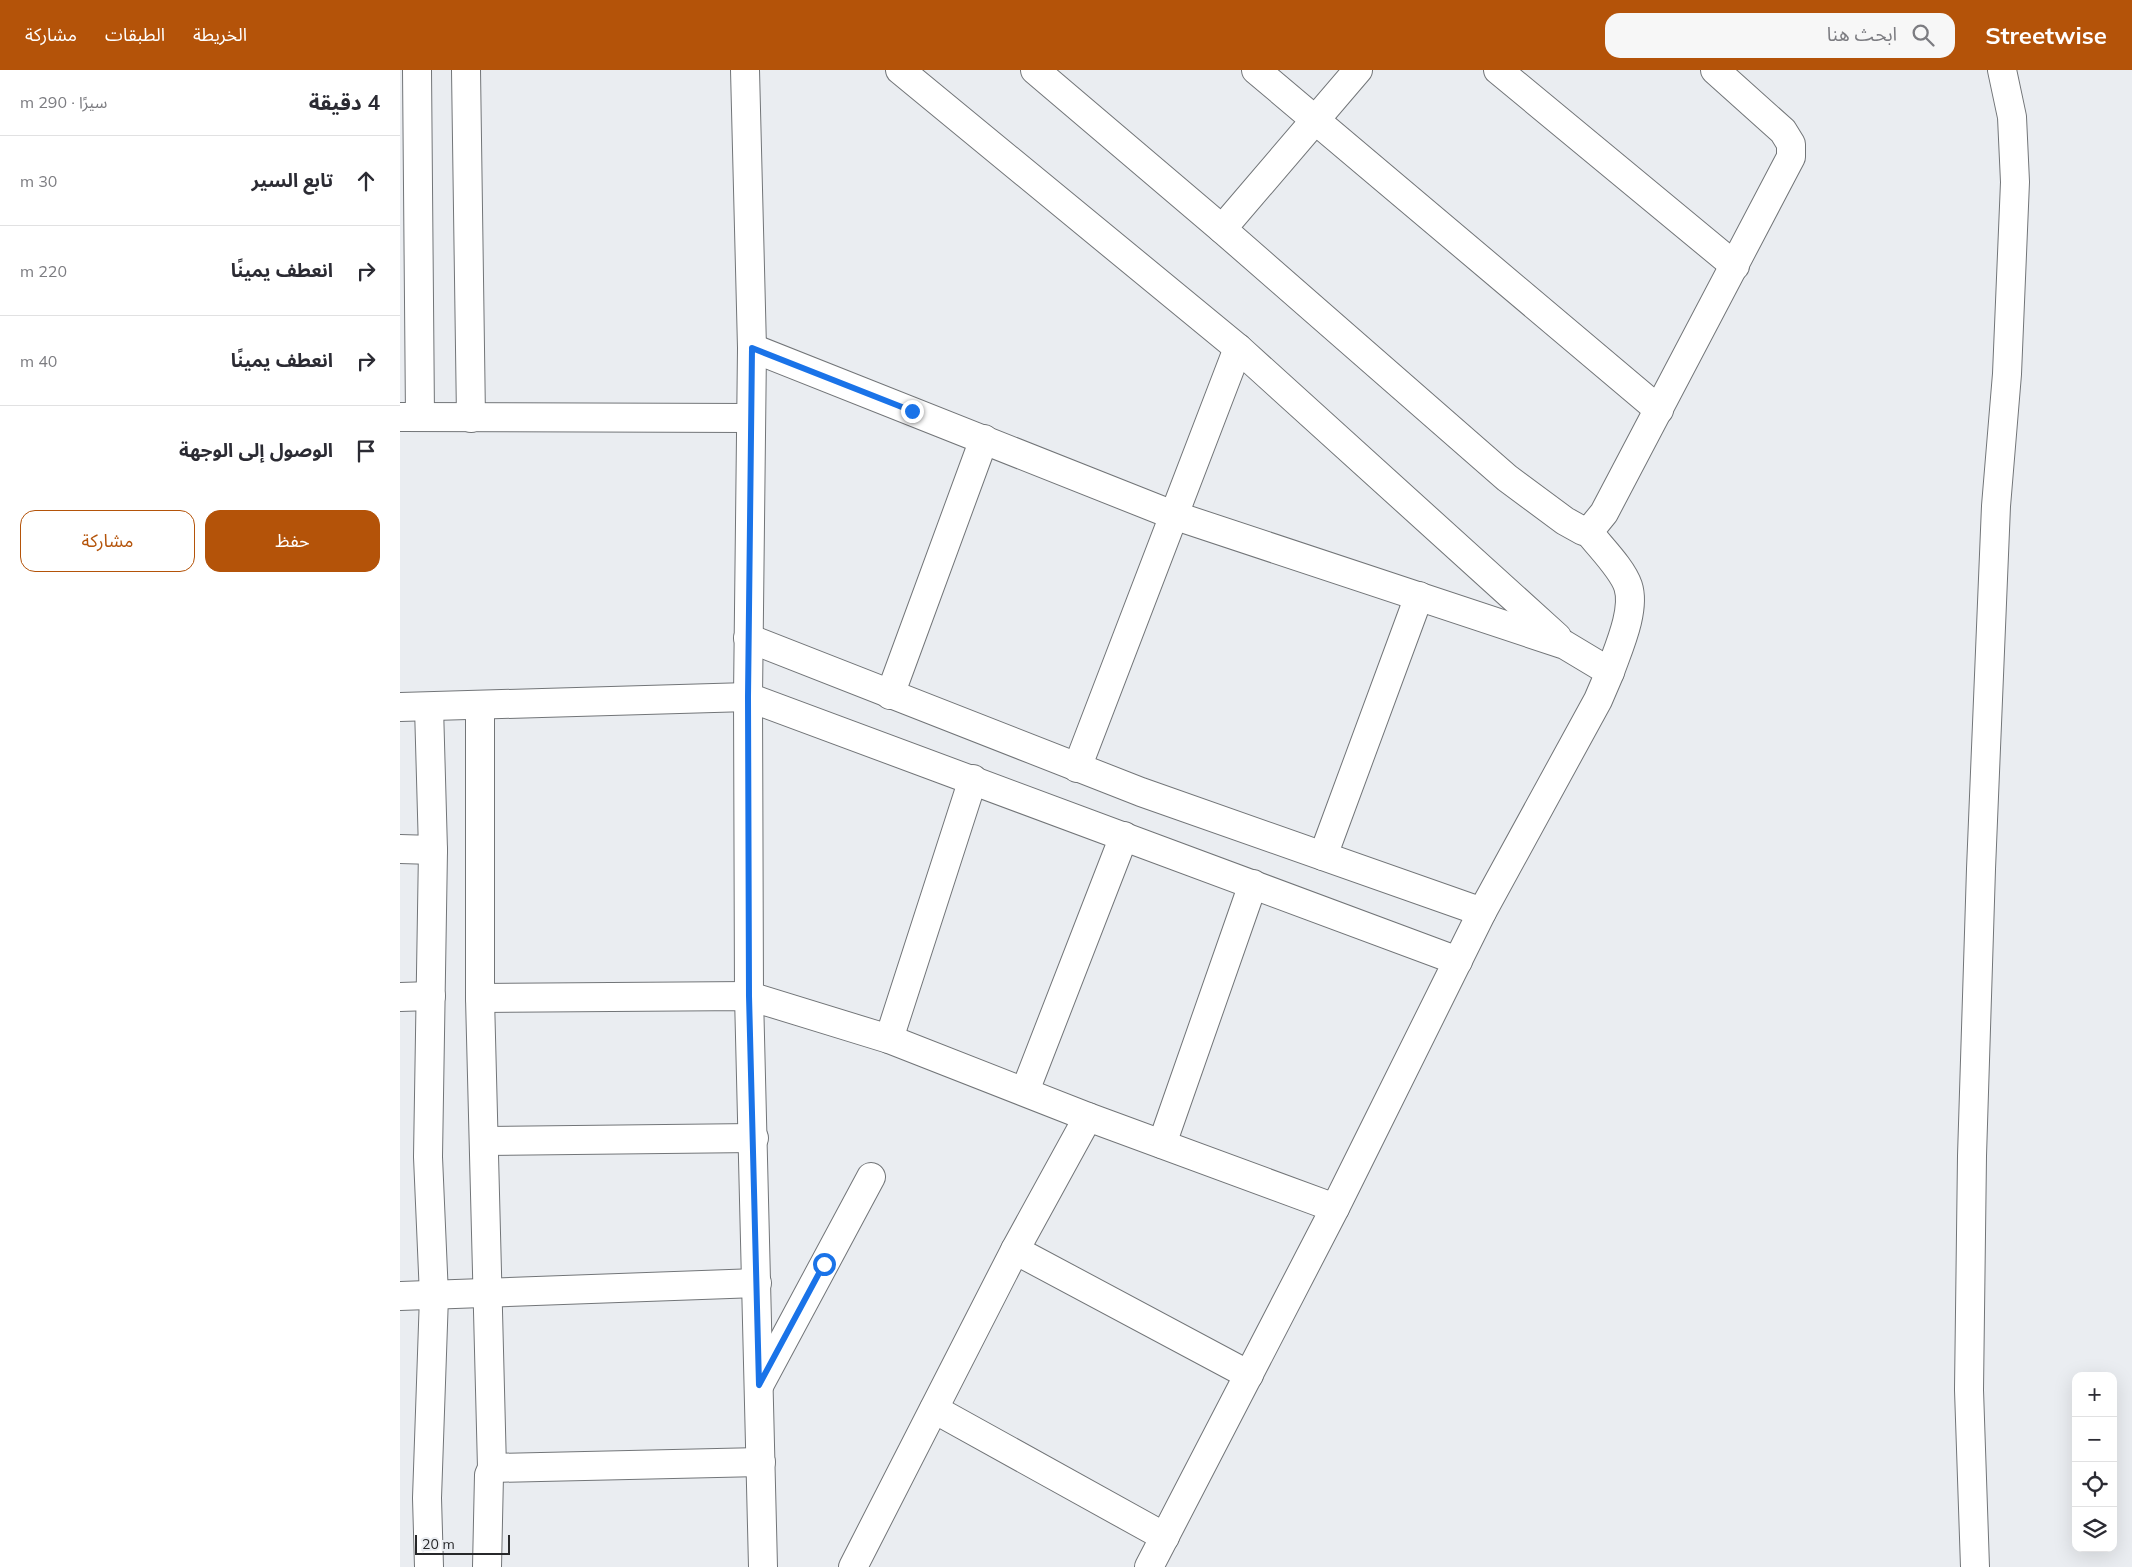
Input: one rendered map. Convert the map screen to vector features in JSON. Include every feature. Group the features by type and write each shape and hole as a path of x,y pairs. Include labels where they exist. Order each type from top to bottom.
{"street":[{"path":"417,70 410,417 751,418"},
{"path":"466,70 471,418"},
{"path":"745,70 752,348 748,638 749,996 754,1138 763,1567"},
{"path":"900,70 1238,348 1565,645 1610,672"},
{"path":"1035,70 1222,229 1507,478 1578,530 1591,529 1604,513 1791,157 1791,148 1786,135 1771,119 1715,70"},
{"path":"1256,70 1659,410"},
{"path":"1222,229 1358,70"},
{"path":"1498,70 1735,266"},
{"path":"1976,1567 1968,1390 1972,1156 1981,869 1996,506 2007,374 2015,182 2012,116 2002,70"},
{"path":"752,348 1173,515 1565,645"},
{"path":"1077,768 1238,348"},
{"path":"890,695 984,439"},
{"path":"1149,1567 1335,1208 1482,912 1598,700 1610,672 1622,641 1628,615 1628,588 1622,576 1587,530"},
{"path":"1322,856 1419,596"},
{"path":"748,638 1141,792 1482,912"},
{"path":"400,707 748,697 973,779 1458,961"},
{"path":"480,706 480,998 492,1468 489,1475 487,1567"},
{"path":"428,707 433,850 428,1157 434,1296 427,1498 428,1567"},
{"path":"889,1039 973,779"},
{"path":"1025,1090 1124,836"},
{"path":"400,849 433,850"},
{"path":"1162,1144 1253,884"},
{"path":"400,997 431,996"},
{"path":"480,998 749,996 889,1039 1025,1090 1088,1117 1335,1208"},
{"path":"853,1567 1015,1250 1088,1117"},
{"path":"484,1141 754,1138"},
{"path":"759,1385 871,1177"},
{"path":"1015,1250 1249,1375"},
{"path":"400,1296 757,1284"},
{"path":"934,1409 1165,1537"},
{"path":"492,1468 761,1462"}],"route":[{"path":"824,1264 759,1385 749,996 748,697 752,348 912,411"}]}
